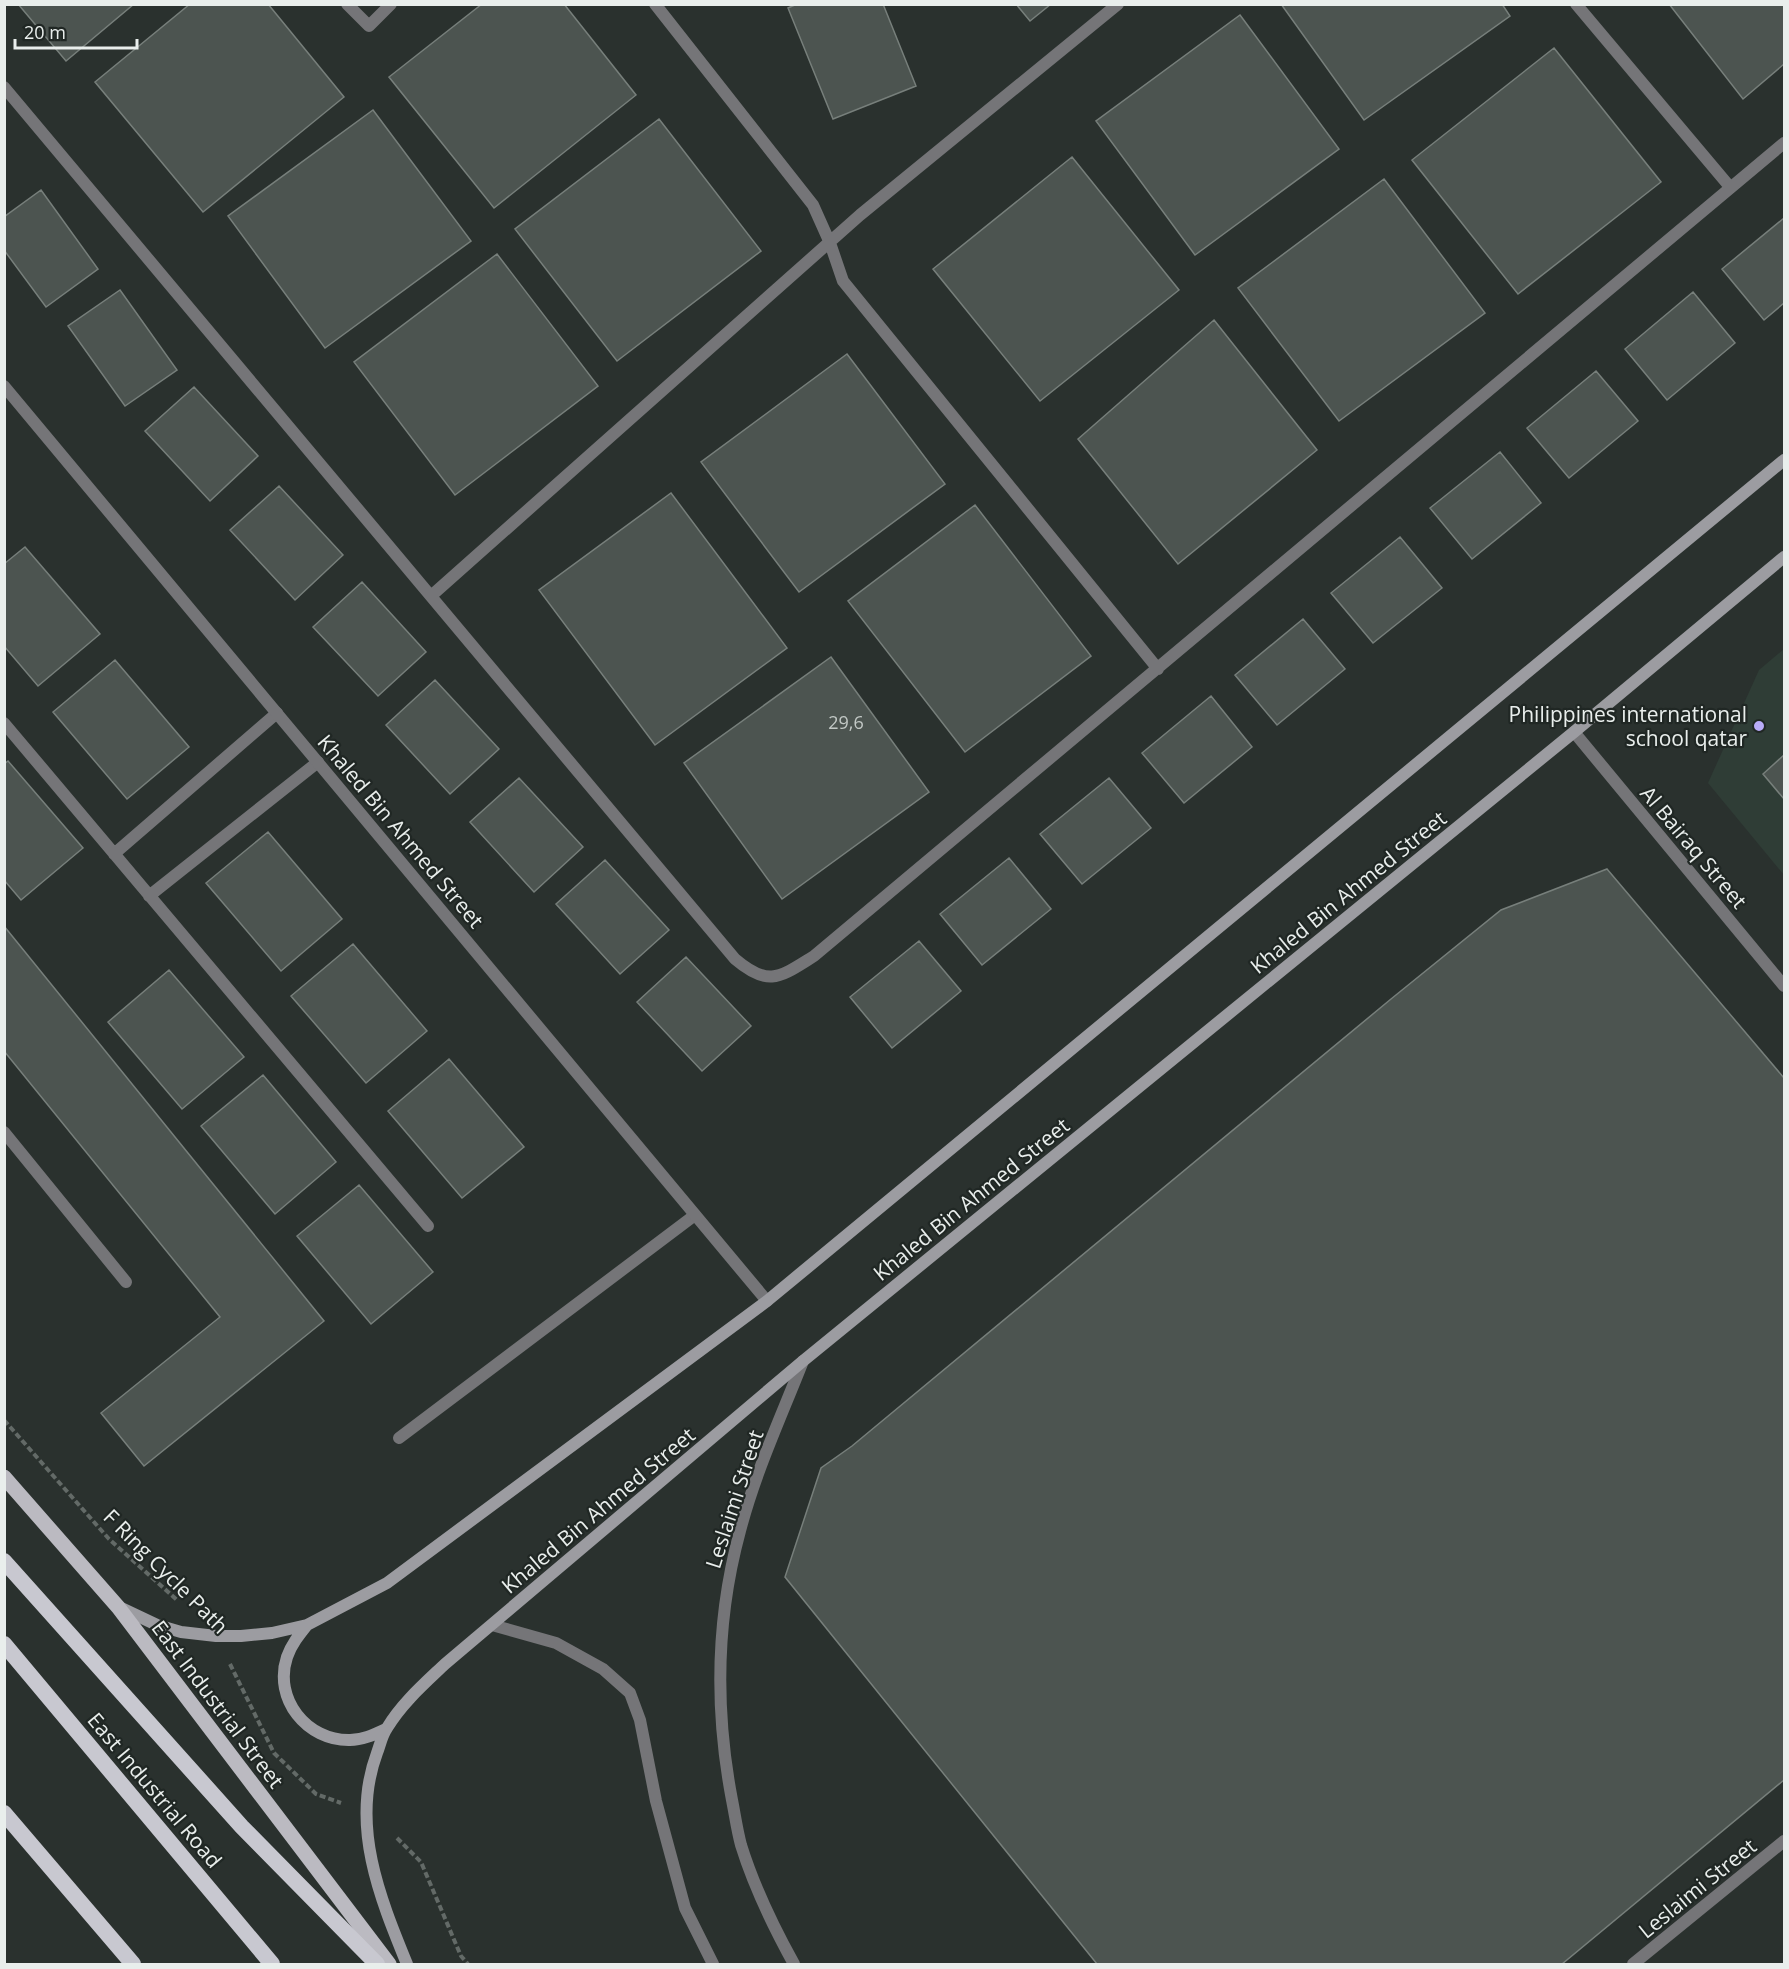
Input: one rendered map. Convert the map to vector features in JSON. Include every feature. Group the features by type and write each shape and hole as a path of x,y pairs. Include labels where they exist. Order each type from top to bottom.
{"highway":[{"path":"4,1561 243,1827 378,1965"},
{"name":"East Industrial Road","path":"4,1644 272,1965"},
{"path":"4,1813 133,1965"}],"main road":[{"path":"118,1607 157,1625 182,1632 216,1636 272,1634 307,1625 387,1583 767,1301 1785,460"},
{"name":"Khaled Bin Ahmed Street","path":"407,1965 376,1881 368,1845 366,1814 372,1765 386,1729 415,1692 445,1664 803,1361 1785,557"},
{"name":"East Industrial Street","path":"4,1477 118,1607 389,1965"},
{"path":"307,1625 287,1656 284,1673 285,1692 292,1708 303,1722 318,1733 334,1739 352,1740 386,1729"}],"street":[{"path":"347,4 369,26 391,4"},
{"path":"431,596 860,215 1118,4"},
{"path":"1576,4 1730,187"},
{"path":"658,6 813,205 830,243 843,281 1158,669"},
{"path":"4,87 735,959 747,970 762,976 778,977 814,956 1785,143"},
{"name":"Khaled Bin Ahmed Street","path":"4,386 767,1301"},
{"path":"114,854 277,713"},
{"path":"4,723 428,1226"},
{"name":"Al Bairaq Street","path":"1574,732 1785,986"},
{"path":"149,896 318,762"},
{"path":"4,1132 126,1282"},
{"path":"399,1438 694,1215"},
{"name":"Leslaimi Street","path":"794,1965 765,1910 741,1844 724,1756 720,1671 726,1588 740,1529 803,1361"},
{"path":"492,1626 556,1643 603,1669 630,1693 640,1720 656,1801 684,1908 713,1965"},
{"name":"Leslaimi Street","path":"1638,1963 1785,1841"}],"path":[{"name":"F Ring Cycle Path","path":"4,1420 110,1539 216,1636 274,1753 316,1794 366,1814 390,1832 421,1862 461,1956 468,1965"}],"shaded area":[{"name":"Philippines international school qatar","path":"1784,649 1784,875 1708,783 1759,670"}],"building":[{"path":"18,4 134,4 66,61"},
{"path":"190,4 268,4 344,97 203,212 95,82"},
{"path":"482,4 564,4 636,95 494,208 389,77"},
{"path":"797,4 883,4 916,86 833,119 788,8"},
{"path":"1016,4 1051,4 1030,21"},
{"path":"1281,4 1502,4 1510,16 1364,120"},
{"path":"1669,4 1784,4 1784,64 1743,99"},
{"path":"1240,15 1339,149 1195,255 1096,121"},
{"path":"1554,48 1661,182 1518,294 1412,160"},
{"path":"373,110 471,241 325,348 228,216"},
{"path":"659,119 761,251 617,361 515,229"},
{"path":"1072,157 1179,290 1040,401 933,269"},
{"path":"1384,179 1485,313 1339,421 1238,288"},
{"path":"41,190 98,269 46,307 4,250 4,217"},
{"path":"1784,218 1784,303 1764,320 1722,269"},
{"path":"497,254 598,386 455,495 354,362"},
{"path":"120,290 177,370 125,406 68,326"},
{"path":"1693,292 1735,343 1667,400 1625,349"},
{"path":"1214,320 1317,450 1178,564 1078,439"},
{"path":"847,354 945,484 799,592 701,462"},
{"path":"1596,371 1638,421 1569,478 1527,428"},
{"path":"194,387 258,456 210,501 145,431"},
{"path":"1500,452 1541,503 1472,559 1430,508"},
{"path":"279,486 343,555 295,600 230,530"},
{"path":"671,493 787,648 655,745 539,590"},
{"path":"975,505 1091,656 965,752 848,601"},
{"path":"1400,537 1442,588 1373,643 1331,593"},
{"path":"25,547 100,634 38,686 4,646 4,564"},
{"path":"362,582 426,652 378,696 313,627"},
{"path":"1303,619 1345,669 1277,725 1235,675"},
{"path":"831,657 929,792 782,899 684,763"},
{"path":"115,660 189,747 127,799 53,712"},
{"path":"435,680 499,749 450,794 386,725"},
{"path":"1211,696 1252,747 1184,803 1142,753"},
{"path":"1784,755 1784,799 1763,774"},
{"path":"8,761 83,848 21,900 4,880 4,764"},
{"path":"519,778 583,847 534,892 470,822"},
{"path":"1109,778 1151,828 1082,884 1040,834"},
{"path":"268,832 342,919 281,971 206,883"},
{"path":"1009,858 1051,909 982,965 940,914"},
{"path":"605,860 669,930 620,974 556,904"},
{"path":"1607,869 1784,1078 1784,1780 1562,1964 1097,1964 785,1577 821,1468 852,1446 1501,910"},
{"path":"4,926 324,1321 144,1466 101,1413 220,1317 4,1051"},
{"path":"919,941 961,991 892,1048 850,997"},
{"path":"353,944 427,1031 366,1083 291,996"},
{"path":"686,957 751,1026 702,1071 637,1002"},
{"path":"169,970 244,1057 182,1109 108,1022"},
{"path":"449,1059 524,1147 462,1198 388,1111"},
{"path":"263,1075 336,1162 275,1214 201,1126"},
{"path":"359,1185 433,1272 371,1324 297,1236"}],"place":[{"name":"Philippines international school qatar","path":"1759,726"}]}
